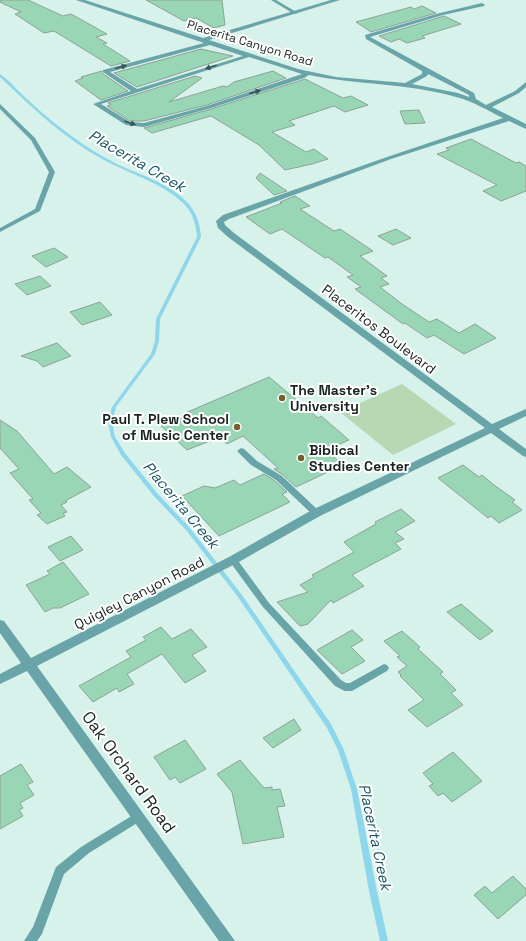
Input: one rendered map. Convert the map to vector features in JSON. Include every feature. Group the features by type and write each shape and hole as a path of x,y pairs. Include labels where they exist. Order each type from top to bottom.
{"street":[{"name":"Placerita Canyon Road","path":"79,0 204,40 248,56 308,74 336,79 406,85 446,92 474,101 526,127"},
{"path":"204,40 337,0"},
{"path":"474,101 472,94 425,70 368,38 367,36 442,14 482,5"},
{"path":"136,91 105,71 210,43"},
{"path":"248,56 96,104 128,124 144,125 209,107 308,74"},
{"path":"406,85 425,75 425,70"},
{"path":"487,107 516,92 526,84"},
{"name":"Placeritos Boulevard","path":"508,119 389,158 226,217 220,221 222,226 231,235 526,454"},
{"name":"Quigley Canyon Road","path":"0,680 233,560 316,513 526,412"},
{"name":"Oak Orchard Road","path":"0,624 228,941"}],"lane":[{"path":"273,0 296,13"},
{"path":"0,106 33,139 52,172 38,210 0,230"},
{"path":"241,451 254,463 279,478 316,513"},
{"path":"233,560 266,605 338,683 345,687 352,687 384,668"},
{"path":"30,941 38,930 60,871 85,850 138,817"}],"green space":[{"path":"402,384 456,424 393,455 340,412"}],"building":[{"path":"0,0 28,0 63,16 71,14 107,34 96,37 107,43 103,44 130,61 111,66 54,31 44,33 15,14 21,12 0,2"},
{"path":"146,0 222,0 225,25 214,28 196,18 184,21"},
{"path":"422,6 436,13 371,32 356,22 411,7 414,9"},
{"path":"444,16 461,24 422,36 425,38 407,43 399,39 391,42 379,36"},
{"path":"201,49 233,56 137,87 114,73"},
{"path":"102,71 102,73 128,91 101,100 75,81 83,78 81,77"},
{"path":"273,71 286,78 207,105 144,121 130,121 107,106 111,105 108,103 195,76 202,78 169,102 223,86 227,87 234,82"},
{"path":"305,79 343,98 351,96 368,105 345,112 334,106 289,121 295,125 272,132 306,152 314,149 328,159 312,164 285,170 259,145 211,116 152,133 144,128 211,109"},
{"path":"419,110 425,123 405,124 400,111"},
{"path":"471,139 516,163 519,162 526,166 526,191 501,201 483,191 497,185 437,154 449,150 446,148"},
{"path":"260,173 287,191 274,195 256,178"},
{"path":"295,196 310,206 300,209 334,231 340,229 373,251 360,256 387,276 381,278 389,284 380,287 402,304 429,322 437,319 459,333 475,324 496,338 464,354 434,335 427,338 405,323 403,324 355,289 361,287 347,277 353,275 328,257 325,258 282,229 270,234 246,217 282,203 280,202"},
{"path":"396,229 411,238 393,245 378,236"},
{"path":"54,248 68,257 46,267 32,256"},
{"path":"40,276 51,286 27,295 15,284"},
{"path":"100,302 112,315 82,325 70,312"},
{"path":"57,343 71,356 43,367 37,361 21,356"},
{"path":"269,377 318,418 321,416 349,440 326,450 343,465 296,487 274,469 278,468 243,436 227,444 220,437 187,450 161,426 186,416 183,414"},
{"path":"0,420 17,431 54,474 67,467 91,487 65,501 67,502 61,505 67,512 63,513 65,516 47,524 37,515 41,513 29,500 33,499 10,473 19,469 0,448"},
{"path":"463,465 479,477 482,475 515,500 512,502 522,510 499,523 491,516 488,518 438,478"},
{"path":"264,474 275,481 287,492 282,494 290,502 219,536 182,496 204,486 215,488 234,480 240,485"},
{"path":"401,509 415,521 395,532 404,539 395,543 401,549 352,575 364,586 333,603 331,600 308,624 300,626 277,602 308,592 300,585 314,577 312,575 354,552 344,542 376,524 375,522"},
{"path":"71,536 83,550 60,561 48,547"},
{"path":"63,562 89,594 60,608 53,608 45,612 26,585 50,574 47,571"},
{"path":"461,604 493,631 480,640 447,612"},
{"path":"161,627 172,639 191,629 207,647 192,655 206,671 185,683 162,654 127,674 134,684 119,692 117,688 93,702 79,686 131,657 126,651 146,640 143,637"},
{"path":"352,630 363,640 351,647 365,661 342,674 317,650"},
{"path":"402,631 420,647 418,649 443,672 440,674 456,690 451,693 463,705 427,727 408,710 424,700 400,676 401,675 398,672 407,666 397,657 400,656 384,641"},
{"path":"294,719 301,730 273,748 263,738"},
{"path":"185,740 206,769 180,783 175,777 170,780 154,757"},
{"path":"453,752 482,781 452,802 443,793 438,796 429,786 433,784 423,773"},
{"path":"240,760 264,788 272,787 272,790 280,789 285,806 277,807 284,837 243,844 232,792 217,774"},
{"path":"21,764 33,782 27,785 34,795 20,803 23,808 19,810 23,816 0,829 0,776"},
{"path":"513,876 526,889 526,895 498,919 474,895 485,886 492,893"}],"waterway":[{"name":"Placerita Creek","path":"0,75 22,97 70,137 106,160 170,191 185,202 194,215 199,237 158,319 157,341 153,354 114,407 110,422 113,437 123,454 155,494 188,529 240,596 329,726 341,750 354,789 384,941"}],"place":[{"name":"The Master's University","path":"282,398"},
{"name":"Paul T. Plew School of Music Center","path":"237,427"},
{"name":"Biblical Studies Center","path":"301,458"}]}
